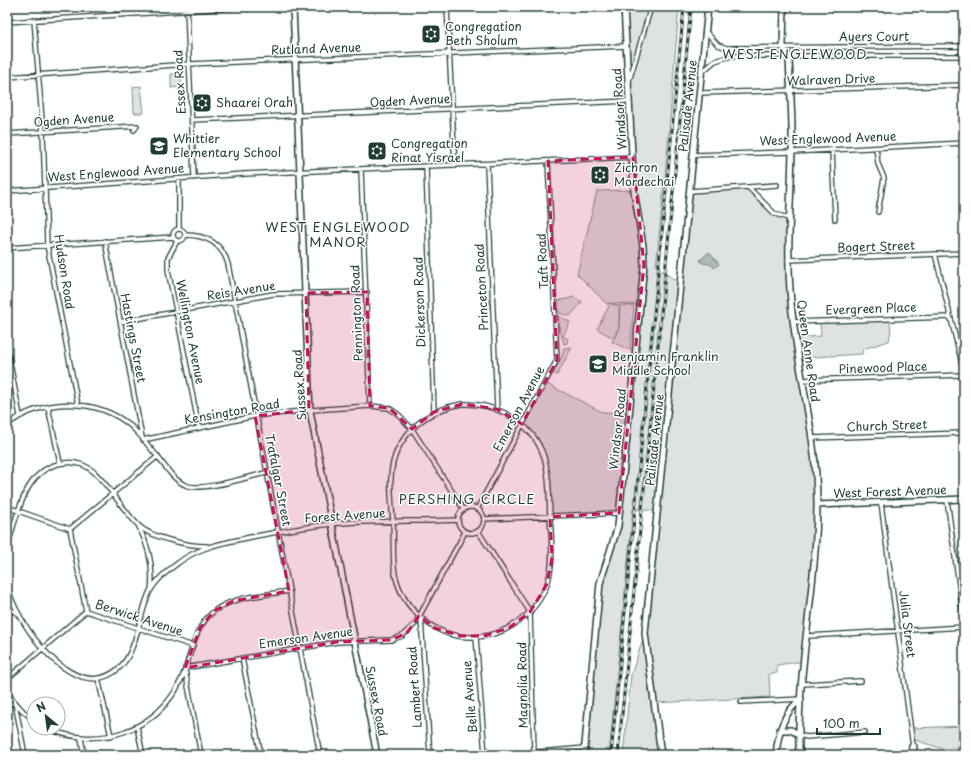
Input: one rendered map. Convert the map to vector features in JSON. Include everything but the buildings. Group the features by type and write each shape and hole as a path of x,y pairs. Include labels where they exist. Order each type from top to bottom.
{"highway":[{"path":"909,755 912,752 913,747"}],"street":[{"path":"156,7 157,12"},
{"path":"7,22 244,7"},
{"name":"Sussex Road","path":"293,7 310,410 377,755"},
{"path":"447,7 454,166"},
{"name":"Windsor Road","path":"584,755 599,589 602,573 615,536 619,513 644,265 643,246 635,204 624,7"},
{"path":"628,84 651,7"},
{"name":"Palisade Avenue","path":"661,755 645,633 708,7"},
{"path":"783,47 784,7"},
{"name":"Essex Road","path":"186,10 194,178"},
{"name":"Hudson Road","path":"34,20 43,132 47,245 78,405"},
{"name":"Ayers Court","path":"706,32 711,39 724,48 959,46 964,48"},
{"name":"Rutland Avenue","path":"7,77 189,64 626,46"},
{"name":"Queen Anne Road","path":"783,47 789,57 792,152 788,218 788,260 793,322 816,465 817,504 815,565 798,734 799,754"},
{"name":"Ayers Court","path":"702,72 711,64 725,57 964,56"},
{"name":"Walraven Drive","path":"700,93 964,85"},
{"name":"Ogden Avenue","path":"192,120 629,101"},
{"name":"Ogden Avenue","path":"7,134 137,126 134,130"},
{"name":"West Englewood Avenue","path":"693,155 792,152 964,143"},
{"path":"876,148 878,164 884,178 878,212"},
{"path":"832,150 835,219"},
{"name":"West Englewood Avenue","path":"7,191 194,178 633,157"},
{"name":"Taft Road","path":"548,161 557,360"},
{"name":"Princeton Road","path":"487,164 497,409"},
{"name":"Dickerson Road","path":"426,167 434,412"},
{"name":"Pennington Road","path":"361,170 367,292 370,406"},
{"path":"179,179 179,229"},
{"path":"690,191 777,185"},
{"path":"748,187 775,214 788,218"},
{"path":"7,248 173,237 177,241 183,240 185,235 183,231 179,229"},
{"path":"173,237 174,232 179,229"},
{"name":"Trafalgar Street","path":"185,235 199,236 210,240 223,253 228,264 255,416 320,755"},
{"name":"Hastings Street","path":"105,241 143,439"},
{"name":"Wellington Avenue","path":"177,241 170,252 168,264 199,428"},
{"name":"Bogert Street","path":"788,260 964,253"},
{"path":"935,254 964,374"},
{"name":"Reis Avenue","path":"120,322 273,294 367,292"},
{"name":"Evergreen Place","path":"793,322 950,317"},
{"path":"7,347 20,416"},
{"name":"Emerson Avenue","path":"477,509 557,360"},
{"name":"Pinewood Place","path":"802,380 964,374"},
{"path":"462,404 481,404 497,409 522,424 536,440 546,464 552,558 550,574 544,591 530,612 509,628 492,635 476,637 461,636 444,632 420,617 405,600 398,583 394,564 391,471 396,452 412,429 434,412 462,404"},
{"path":"7,425 20,416 48,407 78,405 97,409 115,417 132,428 158,456 177,480 194,487 206,486 266,472"},
{"name":"Kensington Road","path":"143,439 255,416 310,410 370,406 389,408 399,414 412,429 464,510"},
{"path":"48,407 60,463"},
{"name":"Church Street","path":"811,438 964,433"},
{"path":"70,529 158,456"},
{"path":"7,548 27,488 36,476 47,468 60,463 72,462 85,466 96,473 138,526 150,558 152,572 151,591 131,652 124,663 115,672 98,678 83,678 70,673 43,648 18,613 10,596 7,584"},
{"name":"West Forest Avenue","path":"817,504 964,499"},
{"path":"947,500 964,621"},
{"name":"Julia Street","path":"881,503 913,747"},
{"path":"7,507 70,529"},
{"path":"470,508 477,509 481,512 484,519 482,526 478,531 472,533 465,532 460,527 458,520 459,515 464,510 470,508"},
{"path":"484,519 619,513"},
{"name":"Forest Avenue","path":"210,546 277,532 332,524 458,520"},
{"path":"138,526 169,540 190,545 210,546"},
{"path":"70,529 86,611"},
{"path":"478,531 530,612"},
{"name":"Emerson Avenue","path":"185,669 300,648 354,640 396,639 412,629 420,617 465,532"},
{"path":"151,591 177,564 195,552 210,546"},
{"path":"66,735 81,738 111,736 137,727 149,719 164,705 176,689 203,623 220,607 233,601 289,591"},
{"path":"7,608 18,613"},
{"name":"Berwick Avenue","path":"7,679 86,611 193,646"},
{"name":"Magnolia Road","path":"530,612 534,752"},
{"name":"Lambert Road","path":"420,617 430,755"},
{"path":"808,636 964,627"},
{"name":"Belle Avenue","path":"476,637 485,753"},
{"path":"242,658 261,755"},
{"path":"185,669 201,755"},
{"path":"98,678 111,736"},
{"path":"802,684 861,681"},
{"path":"7,693 26,713"},
{"path":"741,702 801,699"},
{"path":"776,755 780,730 789,711 801,699"},
{"path":"7,704 15,703"},
{"path":"15,703 25,755"},
{"path":"137,727 143,755"},
{"path":"780,730 791,730 807,737 865,732"},
{"path":"81,738 84,755"},
{"path":"503,755 584,748"},
{"path":"430,755 485,753"}],"highlighted area":[{"path":"633,157 644,265 619,513 550,517 552,558 547,584 530,612 509,628 484,636 461,636 435,628 419,616 407,633 391,640 337,642 185,668 200,628 214,611 233,601 289,591 255,416 309,410 306,293 367,292 370,406 389,408 412,429 434,412 462,404 497,409 522,424 557,360 548,161"}],"shaded area":[{"path":"624,7 679,7 667,156 656,266 680,284 690,191 748,187 771,211 788,218 795,338 821,336 820,321 889,319 891,329 889,341 863,349 862,354 798,358 817,489 804,661 777,665 777,673 769,674 770,697 655,703 661,755 623,755 631,675 645,633 657,511 633,509 609,755 584,755 598,595 619,513 550,517 548,474 541,449 522,424 545,383 602,412 628,413 640,305 608,303 619,306 619,326 614,338 597,329 609,306 577,274 597,191 634,190"},
{"path":"181,73 181,87 171,88 171,74"},
{"path":"141,86 144,113 134,113 133,87"},
{"path":"709,252 719,264 714,268 710,264 702,263 700,260"},
{"path":"574,297 582,302 570,316 559,313 558,301"},
{"path":"620,305 634,306 630,350 612,342 619,328"},
{"path":"559,316 570,322 563,336 568,339 567,343 564,344 559,328"},
{"path":"572,347 557,375 553,373 562,357 564,348"},
{"path":"964,726 964,747 943,749 912,739 911,728"}],"railway":[{"path":"611,755 684,7"},
{"path":"618,755 691,7"}],"place":[{"name":"Congregation Beth Sholum","path":"431,34"},
{"name":"Shaarei Orah","path":"202,103"},
{"name":"Whittier Elementary School","path":"159,146"},
{"name":"Congregation Rinat Yisrael","path":"377,151"},
{"name":"Zichron Mordechai","path":"600,175"},
{"name":"Benjamin Franklin Middle School","path":"598,364"}],"district":[{"name":"WEST ENGLEWOOD","path":"795,54"},
{"name":"WEST ENGLEWOOD MANOR","path":"338,234"},
{"name":"PERSHING CIRCLE","path":"467,499"}]}
